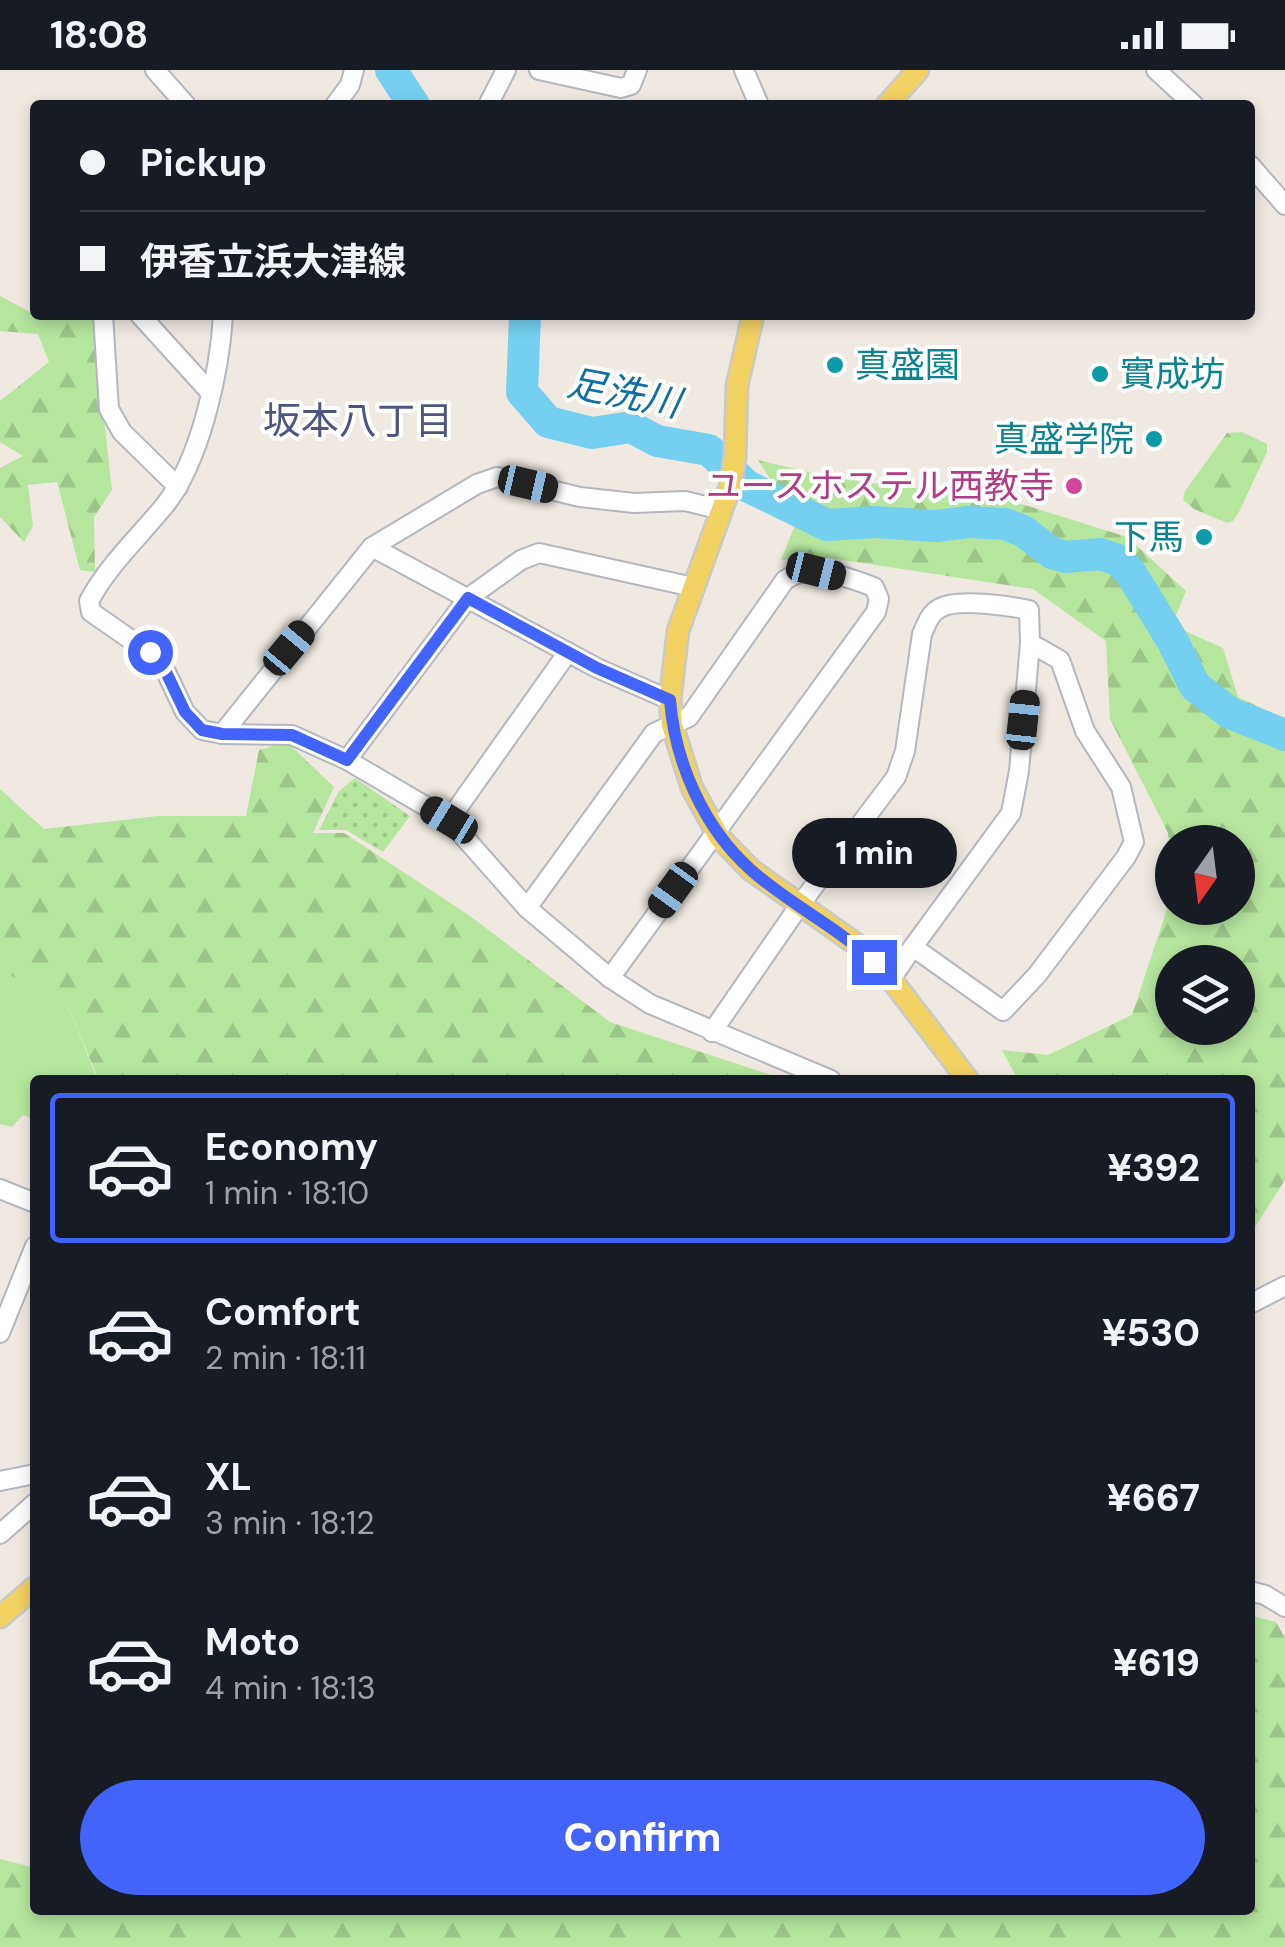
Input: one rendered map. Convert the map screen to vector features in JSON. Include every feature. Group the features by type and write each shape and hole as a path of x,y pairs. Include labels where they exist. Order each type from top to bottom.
{"main road":[{"path":"891,100 918,70"},
{"path":"752,320 737,386 730,488 678,631 670,700 672,726 692,788 715,830 751,870 856,944 891,979 963,1075"},
{"path":"0,1617 30,1591"}],"street":[{"path":"155,70 182,100"},
{"path":"339,100 354,70"},
{"path":"491,100 506,70"},
{"path":"539,70 621,88 630,85 637,70"},
{"path":"744,70 757,100"},
{"path":"1156,70 1189,100"},
{"path":"1255,171 1285,206"},
{"path":"102,320 109,409 122,432 178,487"},
{"path":"145,320 210,391"},
{"path":"222,320 210,391 190,464 178,487 123,550 89,601 91,612 150,652 166,672 185,712 202,730 292,735 347,760 449,820 527,908 610,978 650,1004 818,1075"},
{"path":"222,734 372,548 477,484 497,478 580,497 634,503 686,501 722,510"},
{"path":"372,548 568,652 670,700"},
{"path":"347,760 468,598 521,560 539,553 694,587"},
{"path":"527,908 654,732 688,717 785,580 794,574 816,571 874,587 879,599 876,612 610,978"},
{"path":"712,1032 900,769 922,634 928,619 946,604 1029,610 1030,643 1019,771 1011,813 891,979"},
{"path":"913,947 1003,1011 1038,975 1134,842 1121,787 1085,731 1060,660 1030,643"},
{"path":"449,820 568,652"},
{"path":"0,1189 30,1202"},
{"path":"0,1334 30,1259"},
{"path":"1255,1301 1285,1286"},
{"path":"0,1481 30,1475"},
{"path":"0,1534 30,1508"},
{"path":"1255,1591 1285,1607"}],"green space":[{"path":"0,296 30,312 30,320 112,320 113,336 98,365 112,490 94,517 95,572 80,570 57,482 28,485 33,526 24,542 0,517 0,468 23,456 0,442 0,401 49,362 38,334 0,331"},
{"path":"1242,432 1267,444 1267,452 1239,512 1227,523 1183,500 1185,491 1227,433"},
{"path":"758,460 834,478 1009,500 1127,537 1186,591 1172,625 1223,648 1238,697 1285,719 1285,1180 1255,1227 1255,1075 1015,1075 1002,1050 1048,1055 1132,1015 1155,945 1155,1045 1255,1045 1255,945 1155,945 1162,925 1255,925 1255,825 1164,825 1110,719 1106,641 1033,589 830,558 781,560 797,520"},
{"path":"287,742 334,787 313,833 344,833 470,916 610,1022 771,1075 97,1075 64,997 0,972 0,789 44,829 158,816 246,816 259,750"},
{"path":"355,778 410,816 383,852 346,830 319,830 339,791"},
{"path":"0,972 64,997 96,1075 30,1075 30,1117 23,1115 12,1127 0,1124"},
{"path":"1255,1616 1276,1622 1285,1638 1285,1947 0,1947 0,1859 30,1867 30,1915 1255,1915"}],"waterway":[{"name":"足洗川","path":"391,70 411,100"},
{"name":"足洗川","path":"525,320 522,392 548,422 592,433 631,427 657,441 709,450 747,486 827,525 1005,524 1023,531 1052,553 1066,557 1100,554 1118,560 1130,572 1172,640 1195,686 1230,713 1285,735"}],"place":[{"name":"真盛園","path":"835,365"},
{"name":"實成坊","path":"1100,374"},
{"name":"真盛学院","path":"1154,439"},
{"name":"ユースホステル西教寺","path":"1074,486"},
{"name":"下馬","path":"1204,537"}],"district":[{"name":"坂本八丁目","path":"358,421"}],"route":[{"path":"150,652 166,672 185,712 202,730 292,735 347,760 468,598 597,668 670,700 672,726 692,788 719,837 751,870 856,944 874,962"}]}
